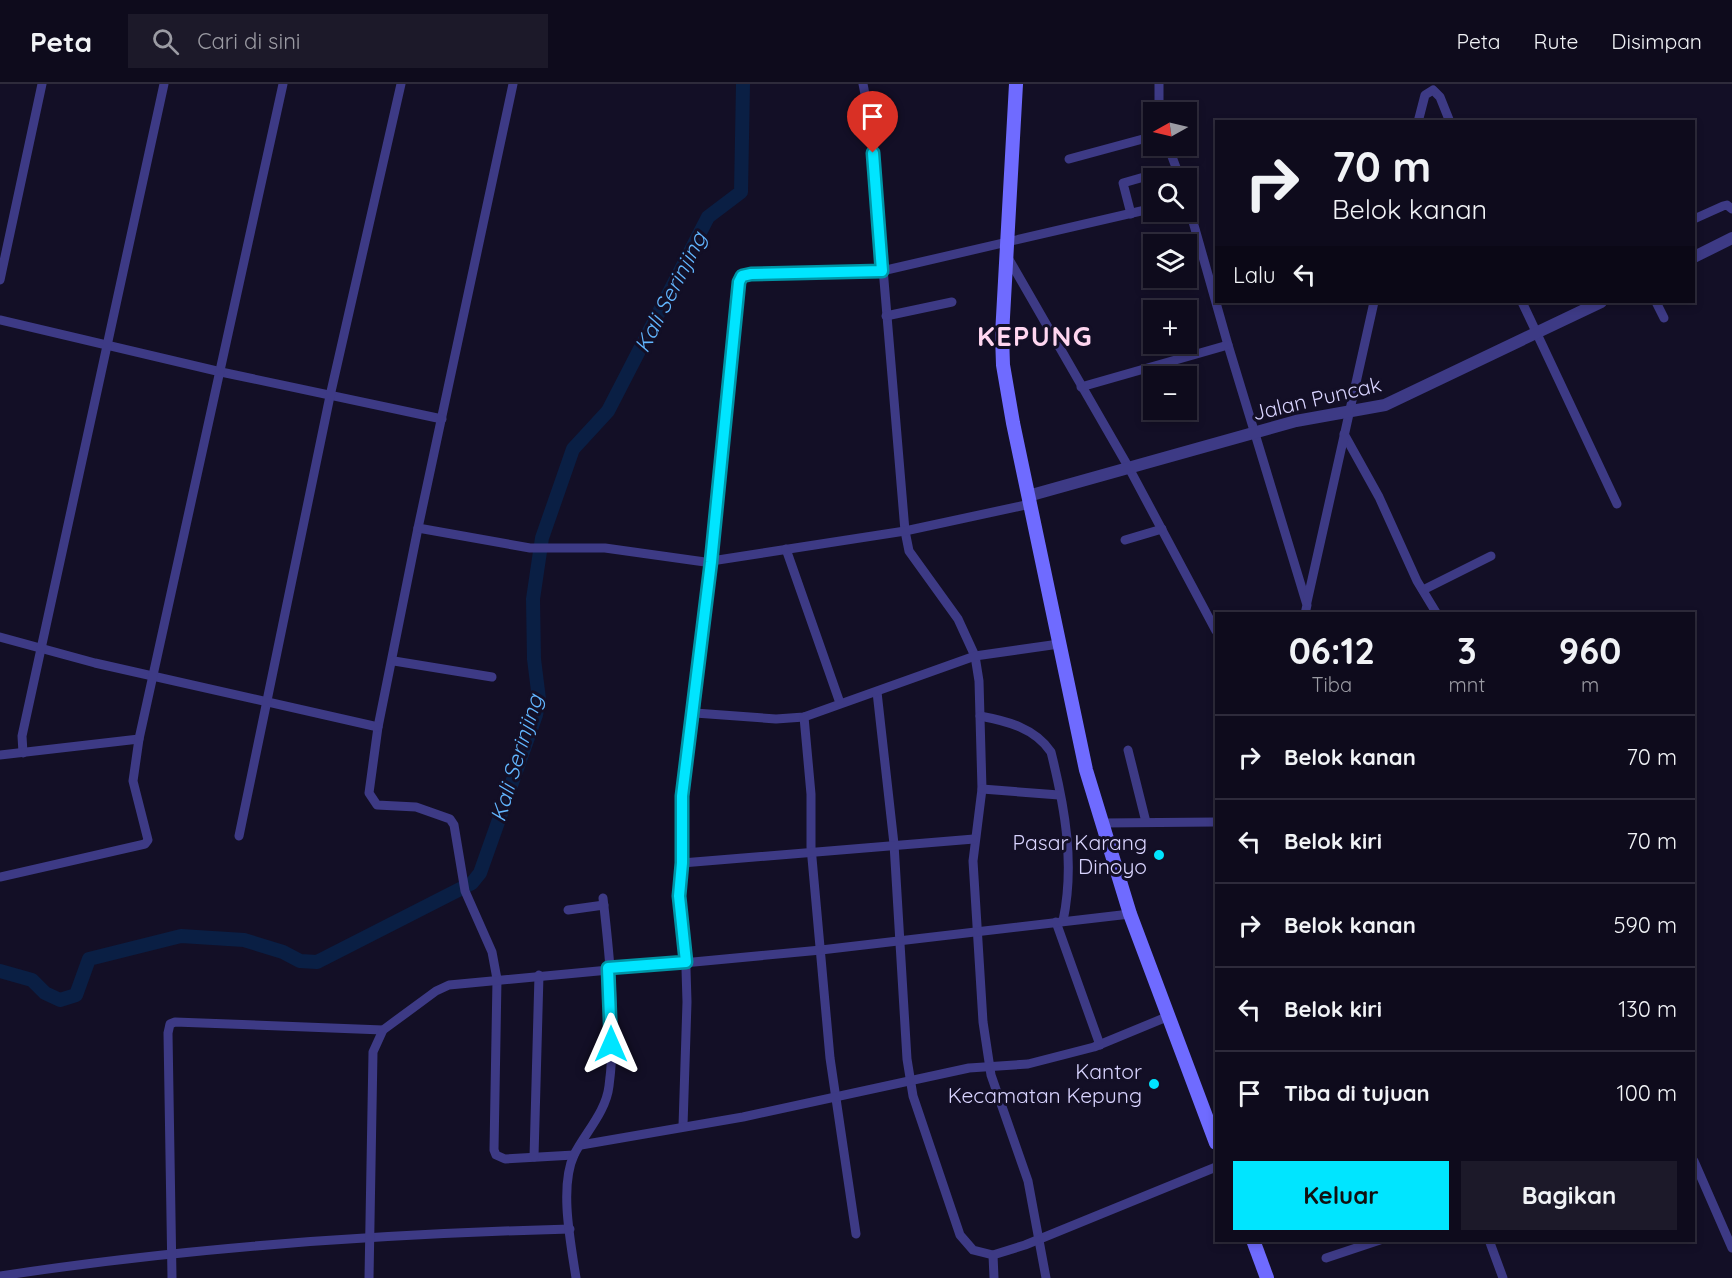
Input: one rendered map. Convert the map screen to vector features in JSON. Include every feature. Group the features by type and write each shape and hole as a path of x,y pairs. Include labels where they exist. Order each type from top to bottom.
{"main road":[{"path":"1016,84 1002,335 1003,365 1086,770 1130,914 1215,1140"},
{"path":"1254,1242 1267,1278"}],"street":[{"path":"0,280 42,84"},
{"path":"23,753 22,736 40,648 105,343 164,84"},
{"path":"0,877 147,842 149,835 133,781 139,739 283,84"},
{"path":"239,837 330,396 401,84"},
{"path":"513,84 418,528 394,661 378,727 369,793 371,801 382,806 416,807 450,819 456,834 460,874 465,891 492,952 497,979 494,1150 499,1158 574,1155"},
{"path":"863,84 871,125 891,316 910,530 909,551 958,620 975,656 980,716 982,807 974,839 983,1022 990,1068 1028,1181 1047,1278"},
{"path":"1159,84 1159,102"},
{"path":"1419,120 1425,95 1433,90 1440,98 1449,120"},
{"path":"1069,159 1143,139"},
{"path":"1131,214 1123,183 1143,177"},
{"path":"1695,219 1723,206 1727,205 1732,209"},
{"path":"683,1126 686,962 680,879 682,796 694,713 705,562 740,279 746,275 770,272 885,270 1006,249 1143,211"},
{"path":"1193,222 1215,299"},
{"path":"1695,256 1732,238"},
{"path":"1006,249 1129,468 1215,629"},
{"path":"891,316 952,302"},
{"path":"1216,303 1256,432 1306,609"},
{"path":"1306,609 1344,434 1352,410 1374,303"},
{"path":"1522,303 1617,504"},
{"name":"Jalan Puncak","path":"1029,500 1129,468 1256,432 1322,415 1374,408 1398,400 1598,303"},
{"path":"1656,303 1664,318"},
{"path":"0,320 221,372 442,418"},
{"path":"1082,387 1228,345"},
{"path":"1344,434 1379,497 1436,612"},
{"path":"418,528 530,548 604,548 705,562 910,530 1029,500"},
{"path":"1125,540 1162,530"},
{"path":"786,549 840,703"},
{"path":"1423,590 1491,556"},
{"path":"0,637 378,727"},
{"path":"694,713 776,719 804,717 975,656 1059,644"},
{"path":"394,661 492,677"},
{"path":"877,692 894,844 903,1017 910,1080 913,1096 960,1235 973,1250 993,1255 1040,1239 1215,1167"},
{"path":"980,716 1010,723 1032,732 1044,741 1051,752 1068,841 1070,875 1059,922 1100,1045"},
{"path":"804,717 811,794 811,851 835,1096 856,1234"},
{"path":"0,755 139,739"},
{"path":"1128,750 1146,822"},
{"path":"982,789 1059,795"},
{"path":"1102,824 1215,822"},
{"path":"682,863 974,839"},
{"path":"568,910 603,902 611,999 609,1088 602,1108 574,1155 568,1185 576,1278"},
{"path":"369,1278 373,1052 383,1030 442,987 608,968 821,950 977,930 1130,914"},
{"path":"534,1157 539,975"},
{"path":"581,1145 743,1117 969,1068 1028,1064 1100,1045 1169,1016"},
{"path":"172,1278 168,1033 170,1024 175,1022 306,1025 383,1030"},
{"path":"1695,1163 1732,1248"},
{"path":"0,1276 44,1274 171,1252 368,1237 570,1229"},
{"path":"1326,1258 1374,1242"},
{"path":"1490,1242 1503,1278"},
{"path":"993,1255 994,1278"}],"waterway":[{"name":"Kali Serinjing","path":"0,971 32,980 45,993 60,1000 76,995 89,959 181,936 244,940 283,952 300,961 317,962 472,883 480,873 536,715 539,699 534,659 533,599 542,538 573,449 608,411 708,217 741,192 743,84"}],"place":[{"name":"Pasar Karang Dinoyo","path":"1159,855"},
{"name":"Kantor Kecamatan Kepung","path":"1154,1084"}],"district":[{"name":"KEPUNG","path":"1035,337"}],"route":[{"path":"611,1044 608,968 686,962 679,896 682,863 680,826 682,796 711,562 739,282 742,276 770,272 882,271 873,153"}]}
